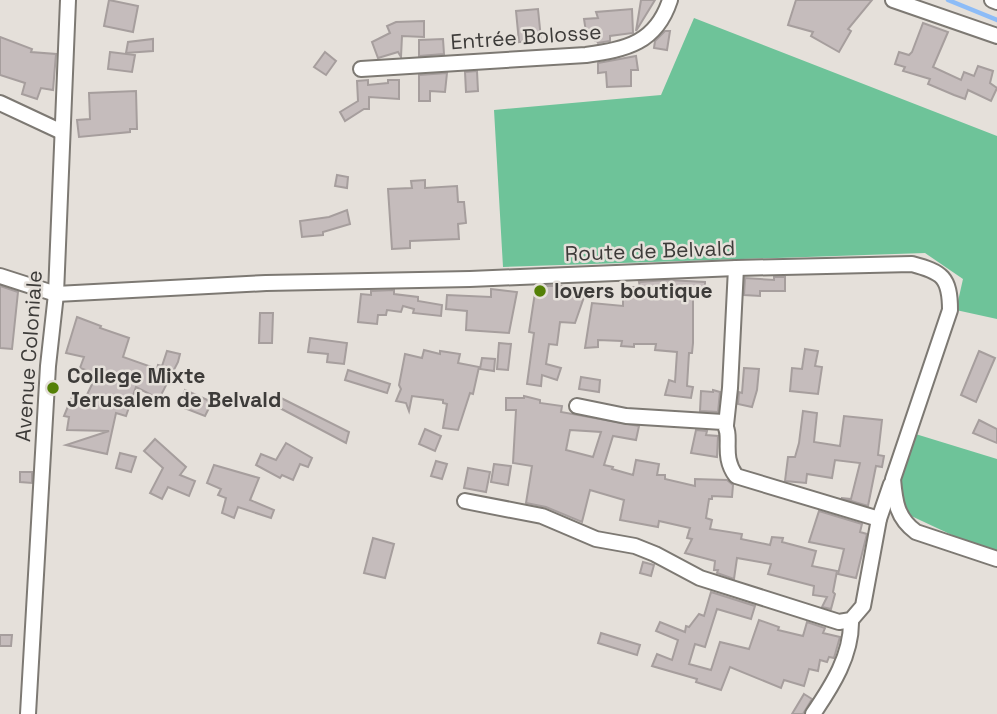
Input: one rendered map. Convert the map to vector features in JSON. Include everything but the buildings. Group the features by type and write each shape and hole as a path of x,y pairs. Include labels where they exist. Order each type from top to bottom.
{"street":[{"name":"Avenue Coloniale","path":"28,714 48,366 56,294 68,0"},
{"name":"Entrée Bolosse","path":"361,69 586,55 619,50 652,33 663,20 670,0"},
{"path":"893,0 997,36"},
{"path":"992,0 997,2"},
{"path":"0,103 62,132"},
{"name":"Route de Belvald","path":"0,276 56,294 266,284 912,264 942,275 948,285 950,310 893,480 895,506 907,525 928,537 997,559"},
{"path":"736,268 726,425 726,453 730,468 736,476 879,519"},
{"path":"577,406 626,416 714,421 726,425"},
{"path":"813,714 843,662 852,634 851,620 863,606 879,519 893,480"},
{"path":"465,501 542,516 596,539 635,546 700,578 832,621 851,620"}],"green space":[{"path":"694,18 997,136 997,319 956,310 963,279 925,253 503,267 494,110 661,95"},
{"path":"909,432 997,459 997,551 969,543 907,514 892,482"}],"waterway":[{"path":"948,0 997,20"}],"place":[{"name":"lovers boutique","path":"540,291"},
{"name":"College Mixte Jerusalem de Belvald","path":"53,388"}]}
